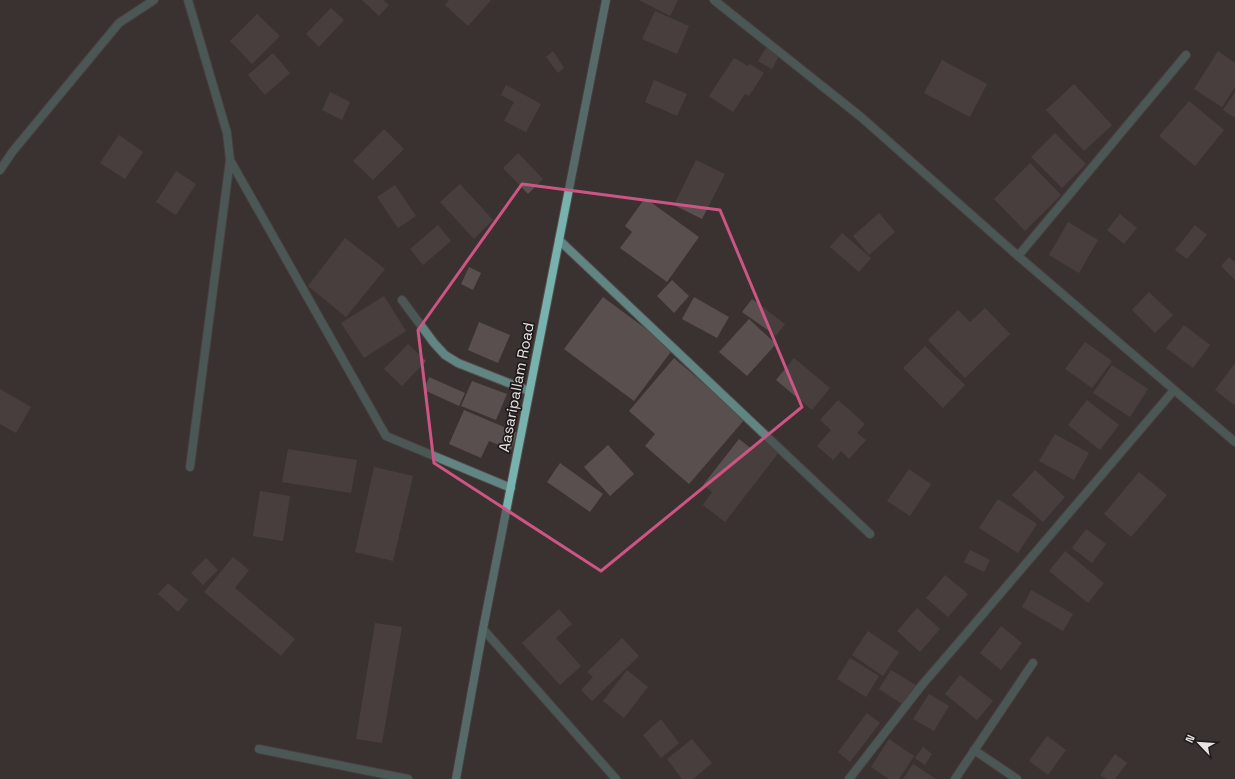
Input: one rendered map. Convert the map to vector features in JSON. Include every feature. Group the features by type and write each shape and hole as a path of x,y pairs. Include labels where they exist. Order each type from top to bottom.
{"main road":[{"name":"Aasaripallam Road","path":"456,779 510,488 606,0"}],"street":[{"path":"0,170 12,151 119,24 154,0"},
{"path":"188,0 227,133 230,160 190,467"},
{"path":"717,1 861,117 1018,256 1235,442"},
{"path":"1018,256 1186,55"},
{"path":"230,160 386,436 510,488"},
{"path":"559,240 870,534"},
{"path":"402,300 434,343 445,355 458,363 530,391"},
{"path":"849,779 940,663 1174,390"},
{"path":"483,629 616,779"},
{"path":"955,779 1033,663"},
{"path":"259,749 408,779"},
{"path":"974,750 1017,779"}],"highlighted area":[{"path":"522,184 720,210 802,407 601,571 434,463 418,330"}],"building":[{"path":"362,0 383,0 389,5 379,16"},
{"path":"449,0 491,0 468,26 445,5"},
{"path":"639,0 678,0 670,16"},
{"path":"331,8 344,20 319,47 306,34"},
{"path":"655,11 689,26 677,54 642,39"},
{"path":"257,14 280,36 252,64 230,41"},
{"path":"769,43 782,51 772,69 758,61"},
{"path":"553,51 564,68 558,73 546,57"},
{"path":"1218,51 1235,63 1235,87 1222,107 1194,89"},
{"path":"273,53 290,73 265,95 248,75"},
{"path":"734,58 748,66 750,64 764,73 749,96 745,94 733,112 709,96"},
{"path":"942,60 987,84 970,117 924,93"},
{"path":"654,80 687,94 677,116 645,102"},
{"path":"1074,84 1112,125 1084,151 1046,110"},
{"path":"506,85 541,104 526,132 504,121 514,102 501,95"},
{"path":"330,92 350,102 342,120 322,110"},
{"path":"1235,92 1235,118 1223,110"},
{"path":"1189,101 1224,130 1195,166 1159,136"},
{"path":"384,129 404,149 373,180 353,161"},
{"path":"1055,133 1086,164 1062,188 1031,157"},
{"path":"119,135 143,152 125,179 100,163"},
{"path":"518,153 543,179 528,194 503,168"},
{"path":"696,160 725,174 702,219 674,205"},
{"path":"1030,163 1061,195 1025,231 994,199"},
{"path":"176,171 196,184 176,215 156,202"},
{"path":"460,184 493,220 474,239 440,202"},
{"path":"395,185 416,216 398,228 377,197"},
{"path":"645,198 699,237 667,282 620,248 632,232 625,226"},
{"path":"879,213 895,232 869,255 853,236"},
{"path":"1120,214 1137,228 1124,244 1107,230"},
{"path":"1068,222 1098,240 1079,273 1049,255"},
{"path":"438,225 451,241 423,265 410,249"},
{"path":"1195,225 1207,235 1187,259 1175,250"},
{"path":"842,233 871,258 859,272 830,247"},
{"path":"345,238 385,269 346,317 308,286"},
{"path":"1229,257 1235,262 1235,280 1221,266"},
{"path":"469,267 481,273 473,290 461,284"},
{"path":"672,280 689,296 674,313 657,296"},
{"path":"1149,292 1173,315 1155,333 1132,310"},
{"path":"384,296 406,331 364,358 341,323"},
{"path":"603,297 673,349 634,401 564,349"},
{"path":"694,297 729,317 717,338 682,319"},
{"path":"752,299 785,324 776,336 742,312"},
{"path":"985,308 1010,334 965,378 928,340 958,310 970,322"},
{"path":"749,319 776,344 747,376 719,352"},
{"path":"479,322 510,335 498,363 468,350"},
{"path":"1184,325 1210,345 1193,368 1166,348"},
{"path":"1085,342 1112,361 1092,388 1065,369"},
{"path":"408,344 426,361 402,386 384,369"},
{"path":"925,346 965,385 943,408 903,368"},
{"path":"674,358 745,419 689,484 645,446 655,434 629,411"},
{"path":"794,358 830,388 812,410 776,380"},
{"path":"1235,363 1235,404 1234,405 1215,390"},
{"path":"1112,365 1148,389 1130,417 1093,393"},
{"path":"429,377 465,393 459,406 424,390"},
{"path":"472,381 507,394 496,420 461,406"},
{"path":"0,389 31,407 16,433 0,424"},
{"path":"838,400 865,424 857,433 866,440 849,459 841,451 833,460 817,446 831,430 820,420"},
{"path":"1087,400 1119,425 1100,450 1068,425"},
{"path":"464,410 518,433 511,450 489,441 481,458 449,444"},
{"path":"765,433 783,447 725,522 703,505 712,492 703,485 739,439 752,449"},
{"path":"1055,434 1089,453 1074,480 1039,461"},
{"path":"608,445 634,474 610,496 584,467"},
{"path":"288,449 357,460 351,493 282,482"},
{"path":"560,463 603,494 590,512 547,482"},
{"path":"374,467 413,476 393,561 355,552"},
{"path":"909,469 931,484 910,516 887,501"},
{"path":"1035,470 1065,497 1043,522 1012,495"},
{"path":"1139,472 1167,495 1131,537 1104,514"},
{"path":"260,491 290,496 283,541 253,536"},
{"path":"998,499 1037,524 1018,553 979,528"},
{"path":"1086,529 1106,544 1092,563 1072,548"},
{"path":"970,550 990,560 984,572 964,562"},
{"path":"1065,551 1104,583 1088,603 1049,571"},
{"path":"233,557 249,570 235,588 295,639 281,656 204,592"},
{"path":"206,558 218,570 203,585 191,573"},
{"path":"945,575 968,594 948,617 926,598"},
{"path":"168,583 188,600 178,612 158,594"},
{"path":"1031,590 1073,614 1063,631 1022,607"},
{"path":"917,608 940,629 920,652 897,631"},
{"path":"559,609 572,624 556,638 581,666 560,685 522,643"},
{"path":"375,623 402,627 382,743 356,739"},
{"path":"1001,626 1022,643 1001,670 980,653"},
{"path":"868,631 899,652 883,676 852,655"},
{"path":"622,638 639,656 592,701 581,690 593,677 587,672"},
{"path":"850,658 879,676 866,697 837,679"},
{"path":"627,670 648,687 624,718 603,701"},
{"path":"891,670 917,686 905,706 879,689"},
{"path":"960,675 993,701 977,720 945,694"},
{"path":"929,694 949,706 934,731 913,719"},
{"path":"867,713 880,723 850,762 838,752"},
{"path":"661,719 679,743 661,758 643,735"},
{"path":"1047,736 1066,750 1048,775 1029,761"},
{"path":"692,739 712,763 693,779 682,779 667,759"},
{"path":"889,739 914,756 899,779 889,779 871,767"},
{"path":"923,747 932,754 925,765 915,758"},
{"path":"1115,754 1127,763 1115,779 1107,779 1100,775"},
{"path":"913,764 936,779 903,779"}]}
